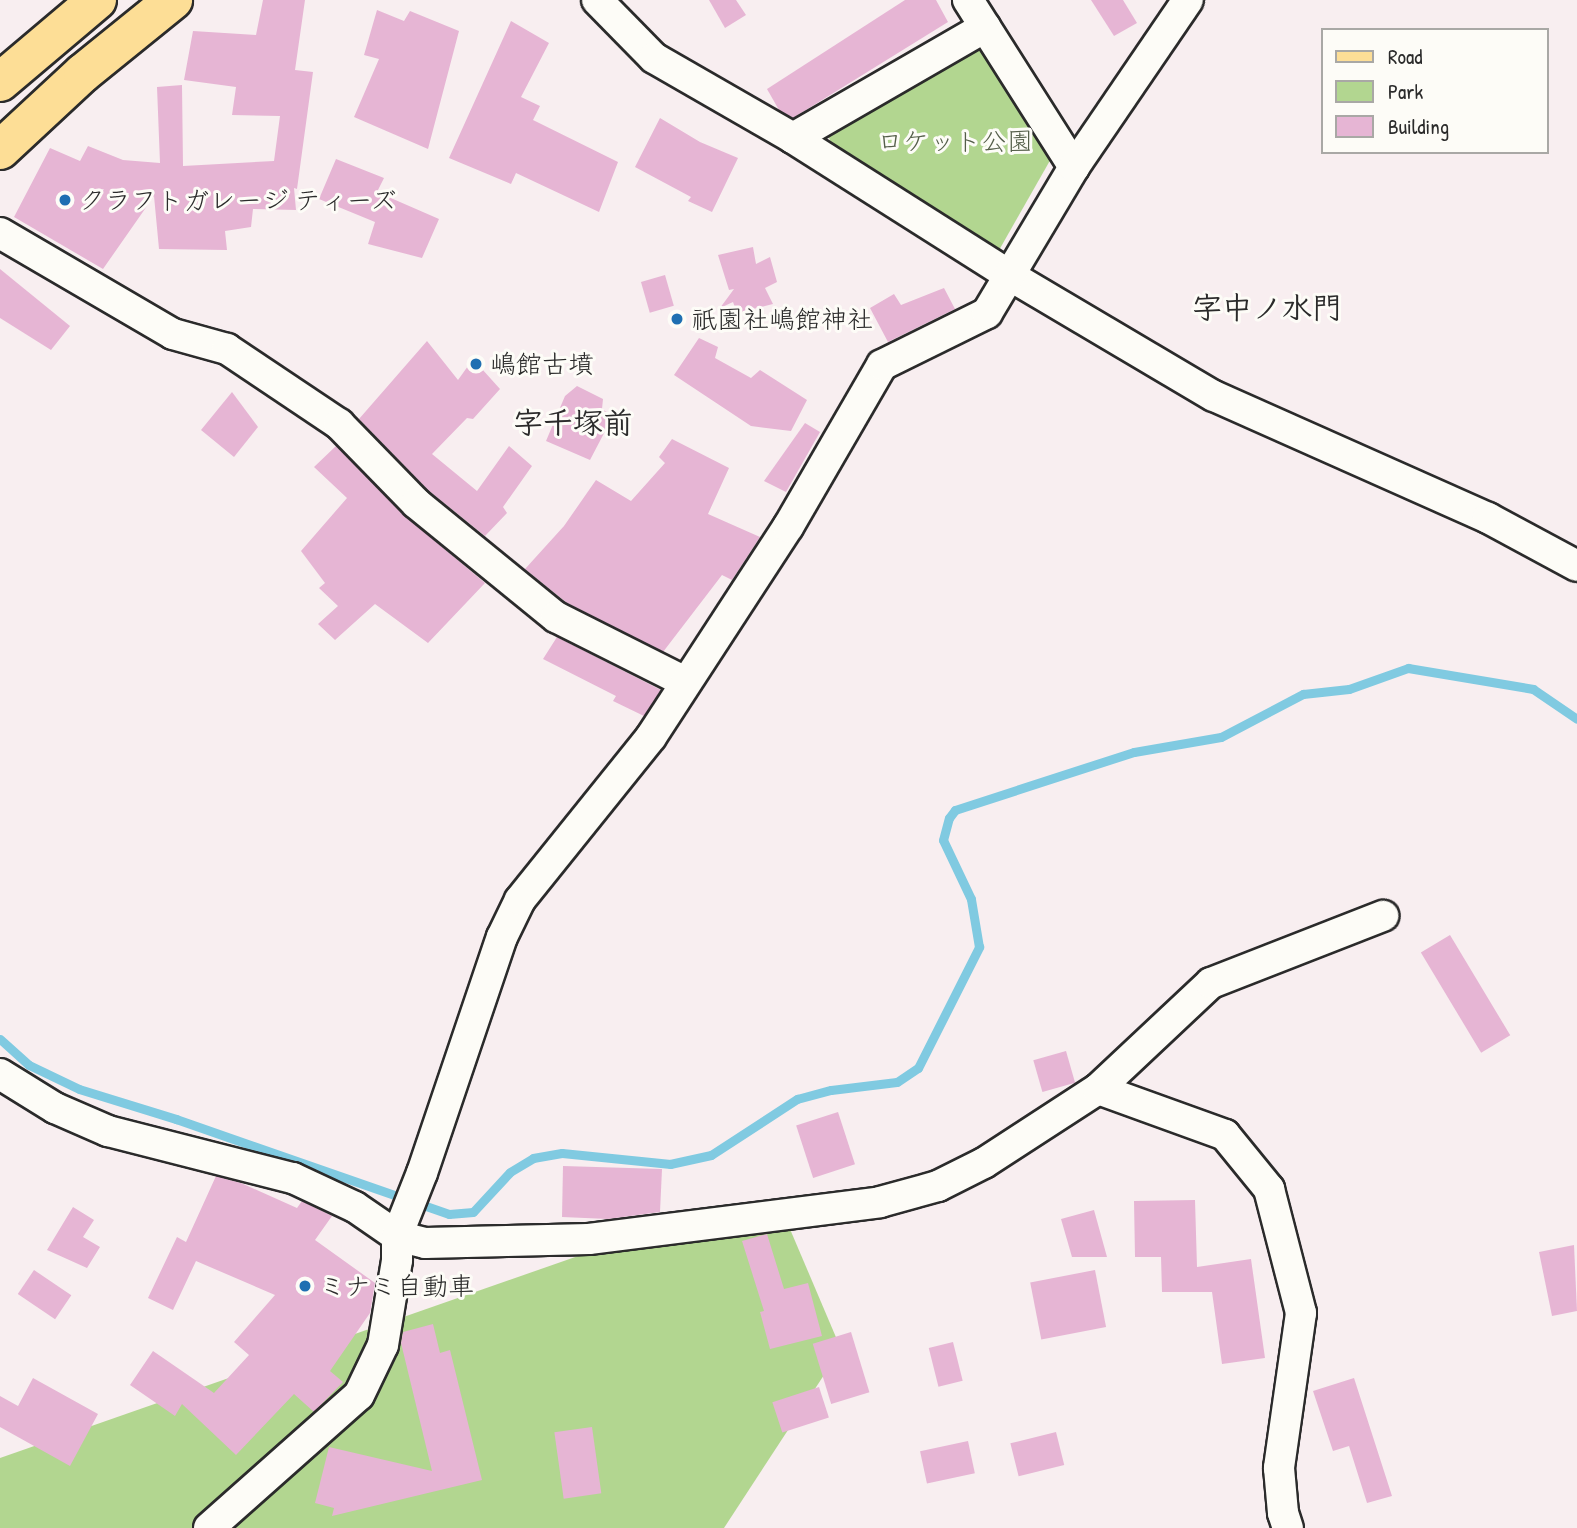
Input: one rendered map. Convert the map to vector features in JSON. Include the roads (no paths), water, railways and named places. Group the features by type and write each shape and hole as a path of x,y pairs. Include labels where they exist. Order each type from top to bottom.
{"main road":[{"path":"0,82 97,0"},
{"path":"0,150 83,73 173,0"}],"street":[{"path":"597,0 654,58 793,138 1009,275 1214,396 1488,518 1577,566"},
{"path":"968,0 1074,167"},
{"path":"209,1528 359,1395 383,1345 401,1225 422,1173 502,937 520,900 651,737 788,527 883,365 987,313 1074,167 1188,0"},
{"path":"793,138 985,27"},
{"path":"0,233 173,334 227,349 339,424 416,503 556,617 685,682"},
{"path":"0,1074 55,1108 108,1131 293,1178 401,1225 425,1242 589,1239 880,1202 938,1186 984,1163 1097,1089 1211,982 1382,916"},
{"path":"1097,1089 1225,1135 1269,1189 1301,1313 1279,1468 1283,1513 1288,1528"}],"waterway":[{"path":"0,1039 29,1065 79,1089 176,1119 449,1214 473,1212 510,1172 533,1158 562,1153 670,1164 711,1155 797,1099 831,1090 897,1082 918,1068 979,947 971,899 943,840 949,818 955,810 1134,752 1221,737 1303,694 1349,689 1408,668 1533,689 1577,719"}],"place":[{"name":"クラフトガレージ ティーズ","path":"65,200"},
{"name":"祇園社嶋館神社","path":"677,319"},
{"name":"嶋館古墳","path":"476,364"},
{"name":"ミナミ自動車","path":"305,1286"}],"district":[{"name":"字中ノ水門","path":"1267,307"},
{"name":"字千塚前","path":"573,422"}],"park label":[{"name":"ロケット公園","path":"955,141"}]}
